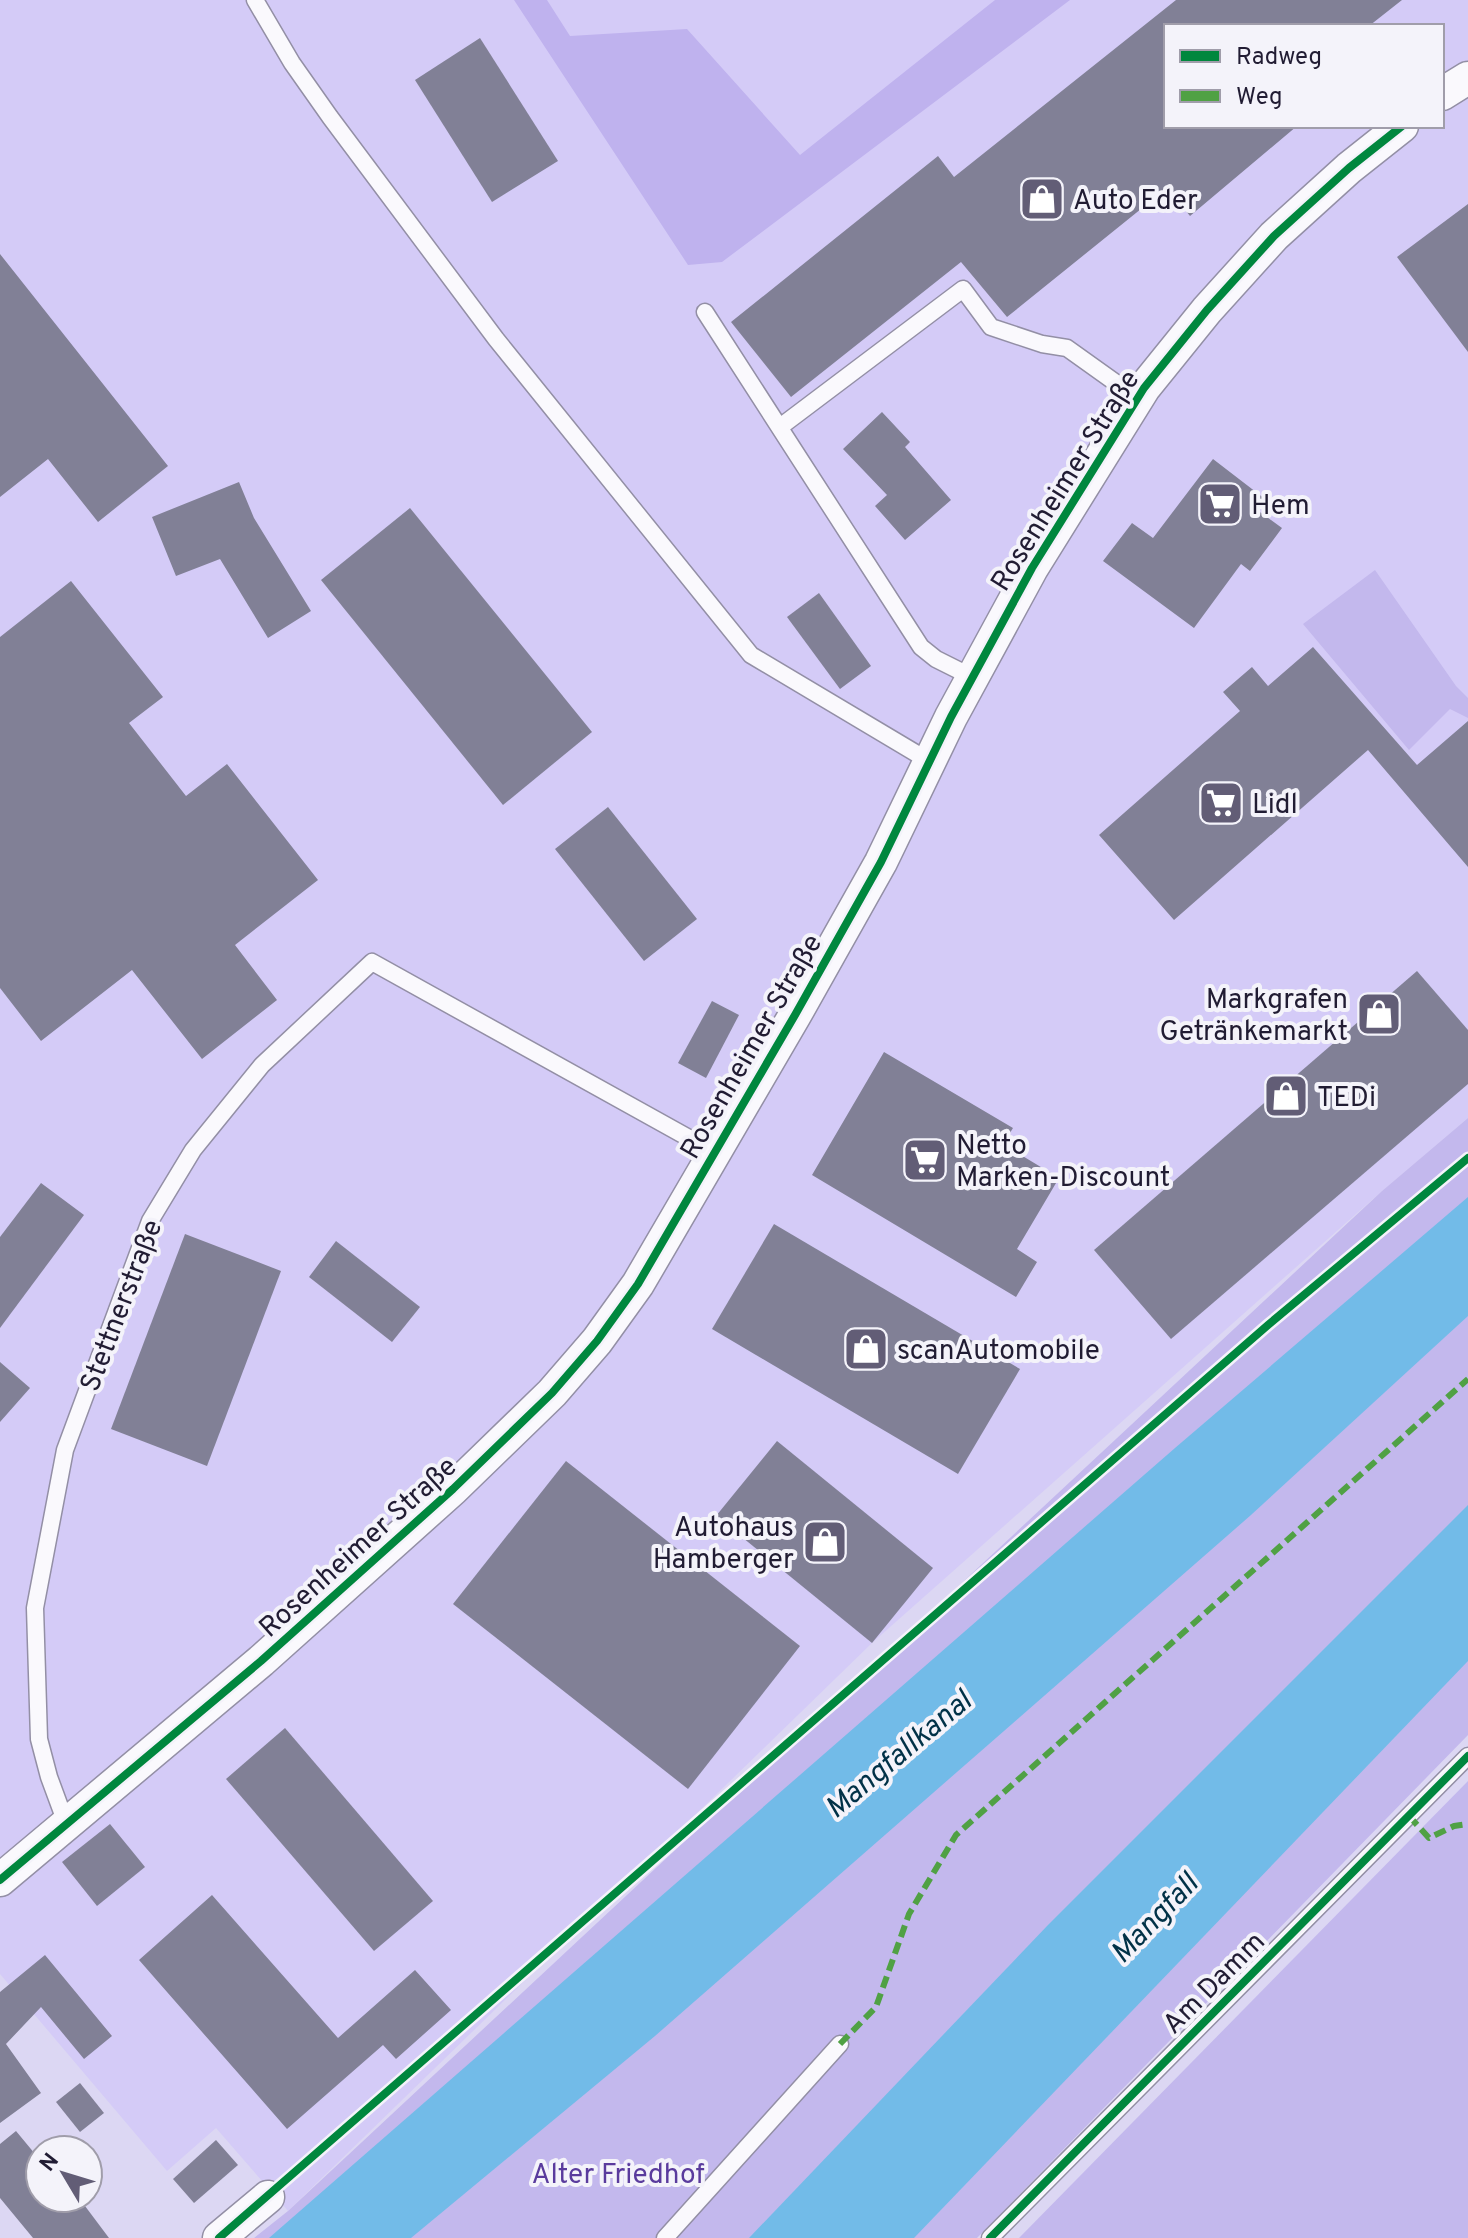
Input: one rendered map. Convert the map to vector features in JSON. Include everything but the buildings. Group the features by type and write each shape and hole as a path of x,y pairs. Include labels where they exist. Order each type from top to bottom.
{"street":[{"path":"1444,93 1468,78"},
{"name":"Rosenheimer Straße","path":"0,1880 261,1661 453,1489 552,1393 597,1341 638,1284 881,862 972,677 1032,568 1137,398 1207,310 1274,236 1349,168 1399,128"},
{"path":"219,2238 268,2197"}],"lane":[{"path":"255,0 292,63 330,117 496,339 751,655 929,761"},
{"path":"780,427 963,289 991,327 1042,344 1067,348 1137,398"},
{"path":"705,312 921,647 936,659 972,677"},
{"name":"Stettnerstraße","path":"66,1823 39,1739 35,1608 65,1450 150,1221 193,1150 262,1065 372,962 714,1152"},
{"name":"Am Damm","path":"990,2238 1468,1756"},
{"path":"665,2238 840,2044"}],"shaded area":[{"path":"0,0 1468,0 1468,1118 872,1643 288,2211 216,2128 167,2171 0,1974"},
{"path":"514,0 547,0 570,36 687,29 800,155 995,0 1070,0 722,262 688,265"}],"green space":[{"path":"1375,570 1456,686 1468,698 1468,718 1450,709 1409,750 1303,624"},
{"name":"Alter Friedhof","path":"1468,1118 1468,1735 977,2238 254,2238 288,2211 1382,1191"},
{"path":"1468,1781 1468,2238 1019,2238"}],"water":[{"name":"Mangfallkanal","path":"1468,1197 1468,1316 1251,1515 655,2036 411,2238 269,2238 1175,1448"},
{"name":"Mangfall","path":"1468,1505 1468,1661 914,2238 749,2238 1048,1925"}],"marked path":[{"path":"840,2044 876,2007 909,1914 956,1835 1468,1379"},
{"path":"1409,1816 1429,1838 1454,1826 1468,1824"}],"cycle path":[{"path":"0,1880 261,1661 453,1489 552,1393 597,1341 638,1284 795,1015 881,862 951,717 1032,568 1144,388 1207,310 1274,236 1349,168 1399,128"},
{"path":"219,2238 1268,1325 1468,1158"},
{"path":"990,2238 1468,1756"}],"place":[{"name":"Auto Eder","path":"1042,199"},
{"name":"Hem","path":"1220,504"},
{"name":"Lidl","path":"1221,803"},
{"name":"Markgrafen Getränkemarkt","path":"1379,1014"},
{"name":"TEDi","path":"1286,1096"},
{"name":"Netto Marken-Discount","path":"925,1160"},
{"name":"scanAutomobile","path":"866,1349"},
{"name":"Autohaus Hamberger","path":"825,1542"}]}
